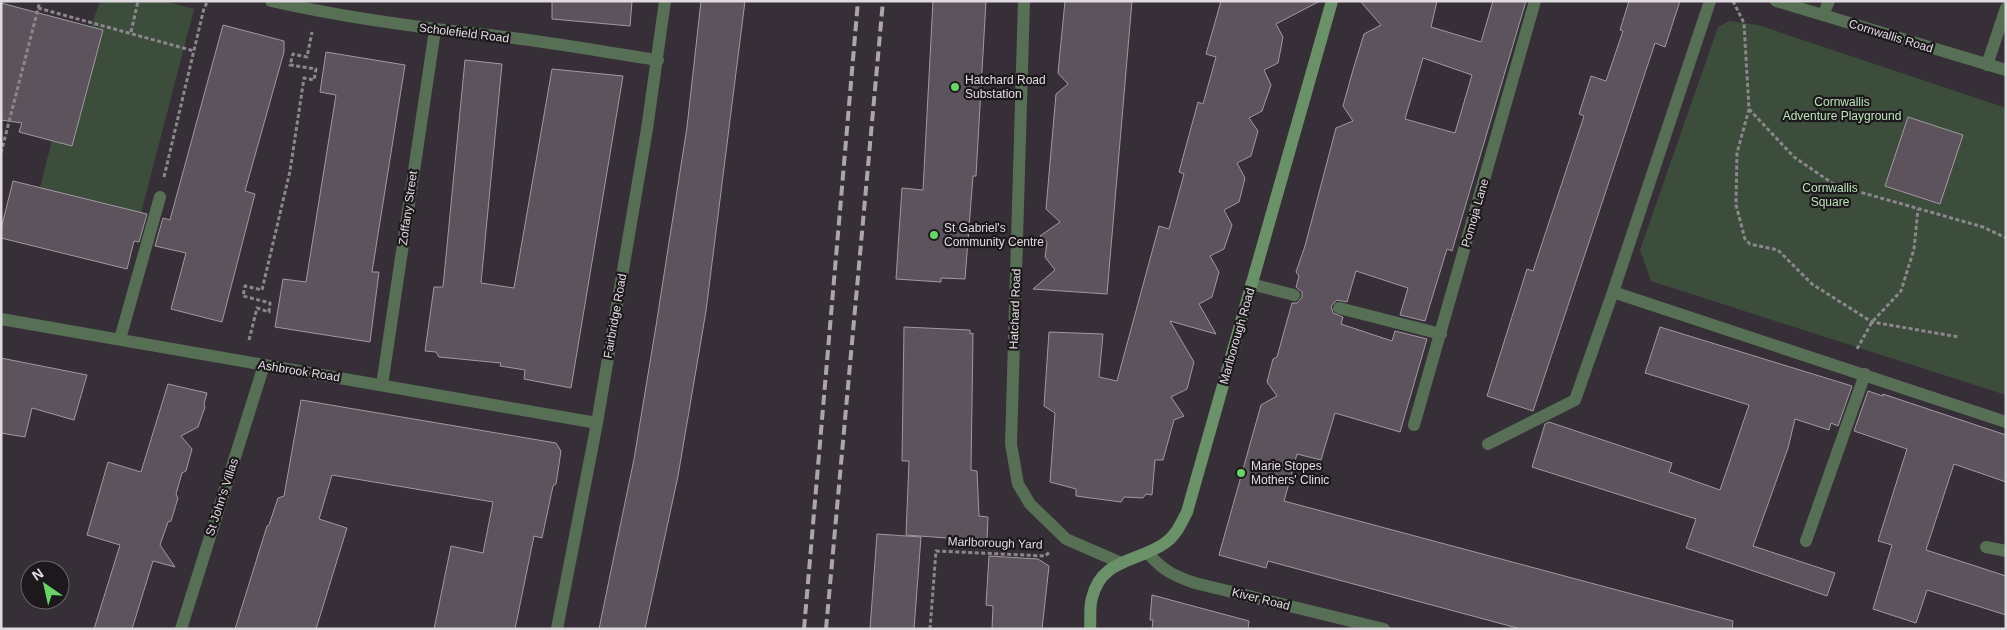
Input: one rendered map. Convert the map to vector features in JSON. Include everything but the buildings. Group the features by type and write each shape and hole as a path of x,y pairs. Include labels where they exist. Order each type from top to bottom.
{"street":[{"name":"Scholefield Road","path":"271,1 317,12 435,30 498,36 658,60"},
{"name":"Fairbridge Road","path":"557,629 597,423 658,60 665,1"},
{"name":"Hatchard Road","path":"1024,1 1012,444 1018,484 1030,504 1066,539 1119,562"},
{"name":"Marlborough Road","path":"1090,629 1092,598 1102,576 1119,562 1148,553 1166,543 1178,531 1186,512 1332,1"},
{"name":"Pomoja Lane","path":"1414,426 1535,1"},
{"path":"1488,444 1575,400 1710,1"},
{"name":"Cornwallis Road","path":"1776,1 2006,70"},
{"path":"1823,16 1829,1"},
{"path":"1987,65 2006,8"},
{"name":"Zoffany Street","path":"382,385 435,30"},
{"path":"120,340 160,197"},
{"path":"1251,284 1294,295"},
{"path":"1613,292 2006,422"},
{"path":"1338,308 1441,334"},
{"name":"Ashbrook Road","path":"1,319 597,423"},
{"name":"St John's Villas","path":"181,629 264,365"},
{"path":"1806,541 1864,374"},
{"path":"1986,547 2006,551"},
{"name":"Kiver Road","path":"1148,553 1160,567 1172,576 1384,629"}],"path":[{"path":"1,154 40,1"},
{"path":"131,32 138,1"},
{"path":"160,197 204,8 208,1"},
{"path":"1733,1 1744,23 1749,109 1737,153 1736,205 1745,239 1750,244 1778,250 1812,284 1872,322 1959,337"},
{"path":"38,8 131,32 194,51"},
{"path":"244,362 257,308 269,312 270,303 242,296 245,286 262,290 290,170 304,78 314,80 316,69 290,65 293,54 307,57 317,12"},
{"path":"1749,109 1794,156 1835,185 1983,227 2006,238"},
{"path":"1845,369 1872,322 1901,291 1914,249 1918,208"},
{"name":"Marlborough Yard","path":"930,629 936,551 1044,556 1066,539"}],"green space":[{"path":"100,1 164,1 194,9 141,213 40,188 52,140"},
{"name":"Cornwallis Square","path":"1729,21 1758,25 2006,108 2006,395 1651,281 1640,250 1718,27"}],"railway":[{"path":"804,629 858,1"},
{"path":"826,629 883,1"}],"place":[{"name":"Hatchard Road Substation","path":"955,87"},
{"name":"St Gabriel's Community Centre","path":"934,235"},
{"name":"Marie Stopes Mothers' Clinic","path":"1241,473"}],"park label":[{"name":"Cornwallis Adventure Playground","path":"1842,109"}]}
